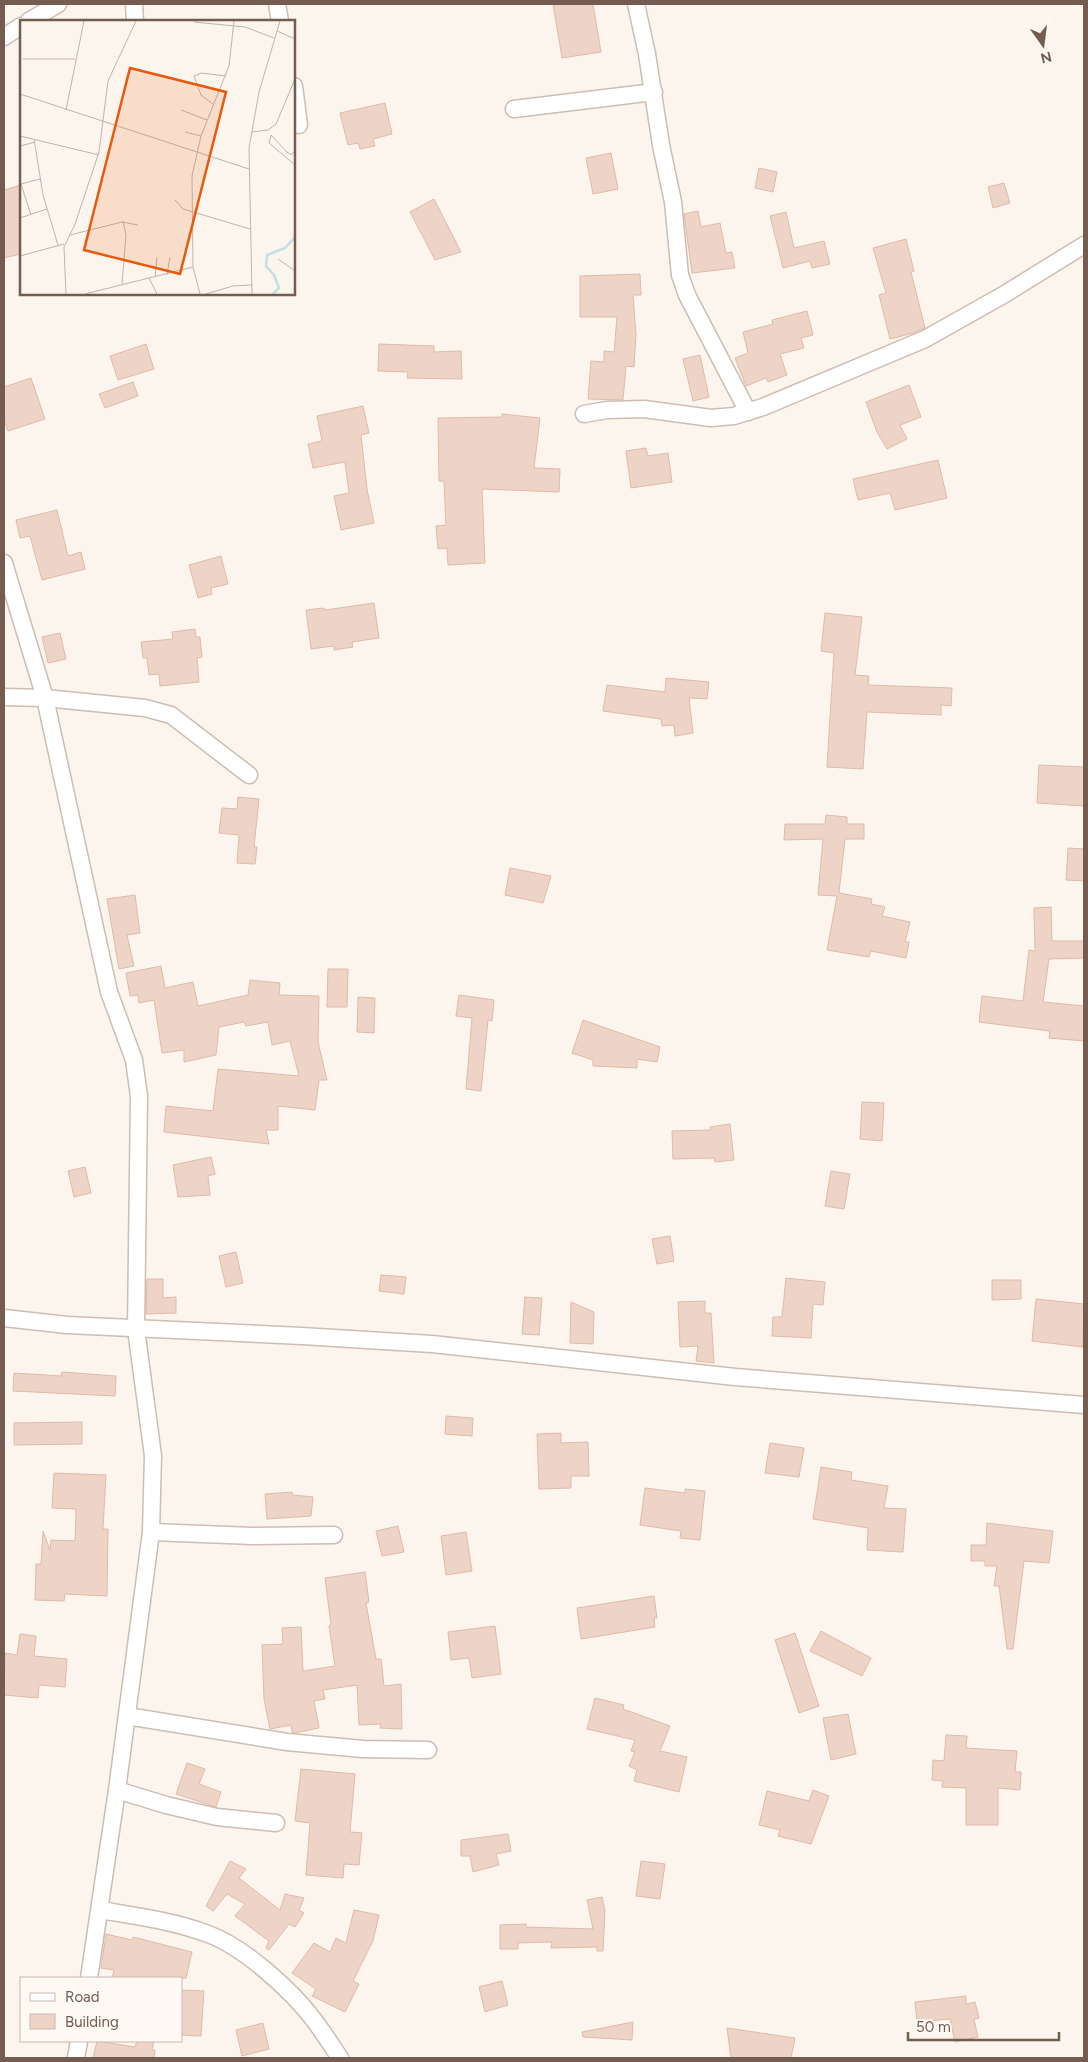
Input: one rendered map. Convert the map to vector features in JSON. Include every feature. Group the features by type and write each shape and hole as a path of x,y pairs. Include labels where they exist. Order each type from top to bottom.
{"street":[{"path":"31,20 58,4"},
{"path":"134,4 135,20"},
{"path":"277,4 280,20"},
{"path":"636,4 654,92 661,145 673,202 680,275 687,295 748,412"},
{"path":"4,37 20,27"},
{"path":"514,109 654,92"},
{"path":"295,94 299,125"},
{"path":"584,414 606,410 644,408 711,418 734,416 763,408 925,339 1005,294 1084,245"},
{"path":"4,563 45,698 109,992 134,1060 137,1078 139,1140 136,1329 153,1456 151,1532 117,1790 89,1977"},
{"path":"4,697 45,698 145,708 171,715 249,775"},
{"path":"4,1318 67,1325 432,1344 735,1377 1084,1405"},
{"path":"151,1532 253,1536 334,1535"},
{"path":"127,1716 287,1742 363,1749 428,1750"},
{"path":"117,1790 166,1805 217,1817 276,1823"},
{"path":"100,1910 178,1925 209,1934 233,1946 298,2000 340,2058"},
{"path":"76,2058 79,2042"}],"building":[{"path":"553,4 593,4 601,52 562,58"},
{"path":"385,103 392,134 373,139 375,146 360,149 358,143 348,145 340,113"},
{"path":"611,153 618,189 593,194 586,158"},
{"path":"759,168 777,172 773,192 755,188"},
{"path":"1004,183 1010,203 993,208 988,187"},
{"path":"20,185 20,254 4,258 4,190"},
{"path":"434,199 461,252 435,260 410,212"},
{"path":"698,211 701,227 720,223 726,253 732,252 735,268 692,273 684,214"},
{"path":"786,212 794,248 824,241 830,264 812,268 810,261 783,268 770,216"},
{"path":"906,239 914,271 911,272 925,328 890,339 879,295 886,293 873,248"},
{"path":"640,274 641,295 633,295 636,335 634,367 626,366 623,400 588,399 591,361 604,362 604,351 614,352 617,317 580,317 580,276"},
{"path":"807,311 813,335 801,338 804,348 780,354 787,375 768,382 766,378 746,386 735,358 748,353 743,332 773,324 772,320"},
{"path":"146,344 154,369 118,380 110,356"},
{"path":"379,344 434,346 434,352 461,351 462,379 407,378 408,372 378,371"},
{"path":"700,355 709,397 693,401 683,359"},
{"path":"31,378 45,419 8,431 4,420 4,387"},
{"path":"133,382 138,396 105,408 99,394"},
{"path":"909,385 921,417 900,425 907,439 887,449 877,432 866,402"},
{"path":"363,406 369,433 361,435 367,489 374,523 341,530 334,496 349,493 345,462 313,468 308,444 322,441 317,416"},
{"path":"502,414 540,418 534,468 560,469 559,492 482,489 485,563 448,565 447,548 438,549 436,526 446,525 444,481 439,481 438,418 502,417"},
{"path":"646,448 648,456 668,453 672,482 631,488 626,451"},
{"path":"938,460 947,498 895,510 890,493 858,500 853,479"},
{"path":"57,510 68,556 81,552 85,569 42,580 30,536 20,538 16,520"},
{"path":"221,556 228,584 211,588 212,594 198,598 189,565"},
{"path":"374,603 379,638 352,642 353,647 334,650 334,646 311,649 306,610 324,608 325,610"},
{"path":"825,613 862,617 855,675 869,676 868,685 952,688 951,706 941,705 941,715 867,712 863,769 827,767 834,653 821,651"},
{"path":"195,629 196,637 200,637 202,657 197,658 199,682 160,686 159,674 149,675 147,658 143,658 141,642 173,639 172,632"},
{"path":"60,633 66,659 48,663 42,637"},
{"path":"666,678 709,682 707,699 689,698 693,733 675,736 674,725 662,726 661,719 603,711 607,685 665,692"},
{"path":"1039,765 1084,767 1084,806 1037,803"},
{"path":"238,797 259,799 254,847 257,847 255,864 237,863 239,835 219,833 222,808 237,809"},
{"path":"826,815 847,817 847,824 864,824 864,839 845,839 839,893 872,899 871,904 885,907 882,916 910,922 905,942 909,942 906,958 871,951 869,957 827,950 837,896 818,895 823,839 784,840 785,824 825,824"},
{"path":"1068,848 1084,849 1084,881 1066,880"},
{"path":"510,868 551,876 543,903 505,895"},
{"path":"135,895 140,933 127,935 134,966 119,969 107,899"},
{"path":"1051,907 1052,941 1084,941 1084,958 1049,959 1043,1002 1084,1006 1084,1041 1049,1038 1050,1031 979,1022 982,996 1023,1001 1029,950 1035,951 1034,908"},
{"path":"161,966 165,988 193,982 198,1006 248,995 250,980 280,983 279,995 319,996 318,1042 327,1080 319,1080 315,1110 278,1106 278,1130 266,1130 269,1144 164,1132 166,1106 213,1111 218,1069 299,1076 290,1041 272,1045 268,1022 246,1026 244,1022 219,1027 216,1055 184,1062 184,1050 162,1053 154,1000 139,1003 138,995 130,996 126,973"},
{"path":"328,969 348,969 347,1007 327,1007"},
{"path":"459,995 494,1000 492,1021 488,1020 481,1091 466,1089 472,1018 456,1016"},
{"path":"358,997 375,998 374,1033 357,1032"},
{"path":"583,1020 660,1047 657,1062 637,1059 637,1068 593,1066 593,1060 572,1053"},
{"path":"862,1102 884,1103 882,1141 860,1139"},
{"path":"730,1124 734,1160 715,1162 714,1158 673,1159 672,1131 711,1130 710,1127"},
{"path":"211,1157 215,1174 208,1176 210,1195 178,1197 173,1165"},
{"path":"85,1167 91,1193 74,1197 68,1171"},
{"path":"831,1171 850,1174 844,1209 825,1206"},
{"path":"670,1236 674,1261 657,1264 652,1239"},
{"path":"236,1252 243,1283 226,1287 219,1256"},
{"path":"381,1275 406,1277 404,1294 379,1291"},
{"path":"786,1278 825,1282 823,1305 813,1304 811,1338 772,1336 773,1317 782,1317"},
{"path":"147,1279 163,1279 163,1298 176,1297 176,1313 146,1314"},
{"path":"992,1280 1021,1280 1021,1299 992,1300"},
{"path":"525,1297 542,1298 539,1335 522,1334"},
{"path":"1036,1299 1084,1304 1083,1347 1032,1341"},
{"path":"705,1301 705,1313 711,1313 714,1363 696,1361 698,1346 680,1347 678,1302"},
{"path":"571,1302 594,1312 593,1344 570,1343"},
{"path":"62,1372 116,1376 115,1396 13,1391 14,1373 61,1376"},
{"path":"446,1416 473,1418 472,1436 445,1434"},
{"path":"82,1422 82,1444 14,1445 14,1423"},
{"path":"561,1433 561,1443 588,1442 589,1476 571,1476 571,1488 539,1489 537,1434"},
{"path":"770,1443 804,1448 799,1477 765,1473"},
{"path":"821,1467 852,1472 851,1480 888,1486 884,1508 906,1509 903,1552 867,1550 868,1528 813,1519"},
{"path":"54,1473 106,1475 103,1529 108,1529 107,1596 65,1594 64,1601 35,1600 36,1564 41,1564 43,1531 50,1550 51,1540 75,1541 76,1509 52,1508"},
{"path":"645,1488 685,1493 685,1489 705,1491 700,1540 680,1538 681,1531 640,1525"},
{"path":"292,1492 293,1495 313,1497 311,1516 267,1519 265,1494"},
{"path":"987,1523 1053,1531 1049,1563 1024,1561 1013,1649 1007,1649 999,1586 994,1586 997,1566 985,1566 985,1561 971,1561 971,1545 986,1545"},
{"path":"398,1526 404,1552 382,1556 376,1531"},
{"path":"466,1532 472,1571 446,1575 441,1536"},
{"path":"365,1572 369,1602 366,1603 376,1659 381,1659 384,1686 401,1684 402,1729 380,1728 381,1724 359,1725 357,1685 323,1690 325,1699 314,1701 319,1728 294,1733 292,1732 291,1725 270,1729 264,1699 262,1645 283,1644 282,1628 301,1627 303,1671 335,1666 325,1578"},
{"path":"654,1596 657,1618 654,1618 655,1627 581,1639 577,1608"},
{"path":"495,1626 501,1674 472,1678 469,1658 451,1660 448,1632"},
{"path":"821,1631 871,1658 862,1676 810,1651"},
{"path":"795,1633 819,1706 799,1713 775,1640"},
{"path":"20,1634 36,1636 34,1656 67,1659 65,1687 39,1685 38,1698 4,1695 5,1653 17,1655"},
{"path":"595,1698 624,1705 623,1709 670,1726 660,1751 687,1757 679,1792 634,1781 637,1770 629,1766 635,1752 631,1751 635,1740 587,1729"},
{"path":"848,1714 856,1754 831,1760 823,1718"},
{"path":"946,1735 967,1736 966,1748 1017,1751 1015,1772 1021,1772 1020,1790 998,1788 998,1825 966,1825 966,1788 942,1787 943,1781 932,1780 933,1760 944,1761"},
{"path":"187,1763 205,1769 199,1784 221,1792 216,1807 176,1794"},
{"path":"301,1769 355,1774 350,1832 362,1833 359,1865 344,1864 343,1878 306,1875 310,1823 295,1821"},
{"path":"813,1790 829,1796 811,1844 778,1836 780,1830 759,1825 767,1791 809,1801"},
{"path":"508,1834 511,1851 496,1854 499,1865 473,1872 470,1856 461,1856 461,1840"},
{"path":"230,1861 246,1869 239,1878 280,1910 285,1894 304,1898 299,1910 304,1913 295,1927 289,1924 269,1950 266,1948 269,1941 235,1916 245,1904 227,1894 213,1911 206,1906"},
{"path":"641,1861 665,1864 660,1899 636,1896"},
{"path":"602,1897 605,1911 603,1951 597,1951 597,1947 551,1948 552,1942 518,1943 518,1949 500,1949 500,1925 526,1924 526,1927 593,1929 587,1900"},
{"path":"354,1910 379,1915 373,1941 353,1981 359,1984 345,2012 312,1996 316,1989 292,1973 314,1943 330,1952 336,1938 346,1943"},
{"path":"106,1934 132,1940 133,1937 192,1952 186,1978 112,1977 114,1970 101,1968"},
{"path":"502,1981 508,2005 485,2012 479,1987"},
{"path":"182,1990 204,1991 201,2036 182,2035"},
{"path":"966,1996 966,2004 975,2002 979,2018 974,2019 978,2037 955,2042 950,2019 917,2022 915,2002"},
{"path":"633,2022 632,2040 583,2037 582,2032"},
{"path":"263,2023 269,2049 242,2056 236,2030"},
{"path":"727,2028 795,2038 791,2058 731,2058"},
{"path":"97,2042 135,2047 137,2042 154,2042 152,2050 155,2050 154,2058 93,2058"}]}
